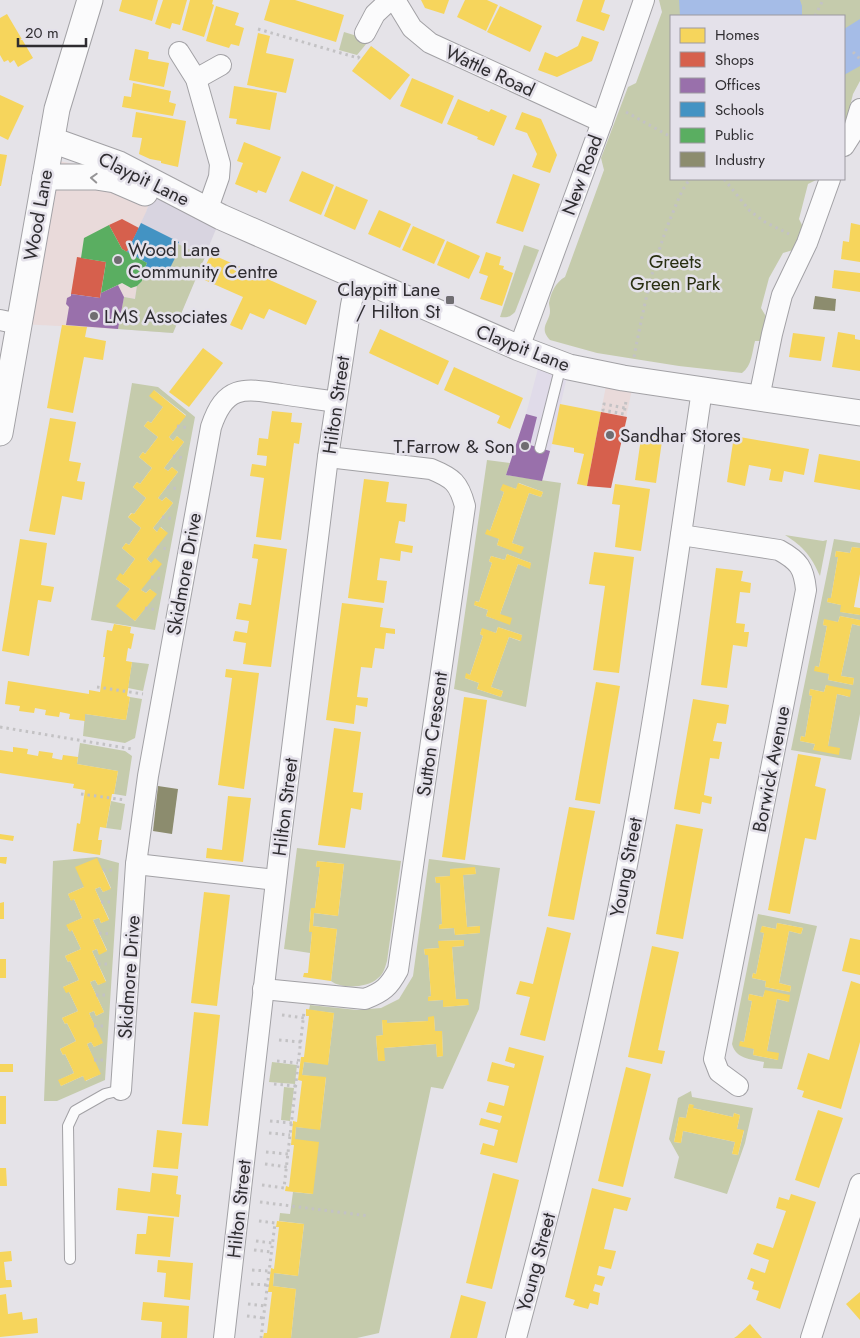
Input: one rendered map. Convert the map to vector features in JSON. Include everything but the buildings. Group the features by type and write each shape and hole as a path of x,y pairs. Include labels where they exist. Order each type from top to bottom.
{"street":[{"name":"Wood Lane","path":"0,432 9,322 45,177 58,109 90,0"},
{"path":"364,42 375,14 390,0"},
{"name":"Wattle Road","path":"395,0 412,28 430,43 602,122"},
{"name":"New Road","path":"519,348 602,122 644,0"},
{"path":"179,52 196,79 220,164 219,178 207,210"},
{"path":"196,79 220,65"},
{"path":"845,144 853,132 860,109"},
{"name":"Claypit Lane","path":"52,140 119,164 207,210 561,365 623,378 860,413"},
{"name":"Claypit Lane","path":"45,177 96,177 115,180 159,199 207,210"},
{"path":"759,398 782,295 807,243 830,180"},
{"name":"Hilton Street","path":"224,1338 263,989 328,457 357,277"},
{"name":"Skidmore Drive","path":"121,1090 127,867 148,776 210,427 216,409 224,400 249,389 336,402"},
{"name":"Young Street","path":"516,1338 551,1207 598,1007 641,791 664,658 702,390"},
{"name":"Sutton Crescent","path":"263,989 365,999 380,994 391,984 398,970 465,506 461,492 455,482 446,475 431,469 328,457"},
{"name":"Borwick Avenue","path":"681,535 779,550 790,556 800,566 805,575 806,590 714,1059 718,1072 738,1086"},
{"path":"127,867 276,880"},
{"path":"811,1338 860,1184"}],"lane":[{"path":"540,448 561,365"},
{"path":"70,1259 68,1126 75,1111 105,1094 121,1090"}],"path":[{"path":"815,15 823,0"},
{"path":"258,29 358,58 364,42"},
{"path":"853,52 860,59"},
{"path":"618,108 670,136"},
{"path":"633,363 651,278 666,230 683,188 689,180"},
{"path":"725,180 750,211 765,222 790,235"},
{"path":"625,408 604,404 603,410 624,414 625,408 626,400"},
{"path":"177,426 193,429"},
{"path":"97,687 147,695"},
{"path":"0,727 138,750"},
{"path":"81,794 129,801"},
{"path":"102,870 127,867"},
{"path":"254,1184 284,1188 305,1010"},
{"path":"274,1014 304,1018"},
{"path":"271,1039 301,1042"},
{"path":"276,1061 298,1063"},
{"path":"266,1083 296,1086"},
{"path":"262,1120 292,1123"},
{"path":"268,1132 290,1135"},
{"path":"258,1151 288,1154"},
{"path":"257,1163 286,1167"},
{"path":"240,1199 369,1216"},
{"path":"250,1220 275,1223 261,1338"},
{"path":"248,1240 272,1243"},
{"path":"247,1249 271,1252"},
{"path":"245,1269 269,1271"},
{"path":"243,1283 267,1286"},
{"path":"241,1304 265,1306"},
{"path":"240,1316 263,1318"}],"shaded area":[{"path":"48,159 117,172 155,188 146,212 147,263 142,274 142,281 137,286 135,299 124,297 118,329 19,324"},
{"path":"155,188 221,217 173,333 118,329 124,297 135,299 137,286 142,281 142,274 147,263 127,252"},
{"path":"541,357 569,367 542,481 506,475 526,414"},
{"name":"Sandhar Stores","path":"608,375 634,380 611,488 587,486"}],"green space":[{"name":"Greets Green Park","path":"659,0 860,0 860,81 853,94 845,122 845,15 670,15 670,180 816,180 808,184 799,219 803,227 793,250 783,253 769,278 761,308 767,318 761,341 755,341 750,363 742,373 679,366 597,353 550,340 545,332 550,315 549,303 551,295 554,288 565,277 604,170 601,158 628,87 636,83 662,12"},
{"path":"344,32 357,36 367,43 357,55 339,50"},
{"path":"178,244 205,257 173,333 118,329 124,297 135,299 137,286 142,281 142,274 145,268 160,275 167,274 174,258 171,257"},
{"path":"524,245 539,250 515,312 508,317 500,317"},
{"path":"132,383 158,387 195,417 155,630 91,620","holes":["154,390 186,415 169,437 173,441 177,436 184,442 164,468 168,471 172,467 178,472 158,498 162,501 166,497 173,503 153,528 157,532 161,527 167,533 147,559 151,563 141,590 146,593 150,589 156,594 135,621 117,606 130,589 116,579 123,575 135,559 122,548 126,543 129,545 141,528 128,517 131,513 134,514 146,498 133,487 137,482 140,484 152,468 139,457 143,452 145,454 158,437 144,426 148,421 151,423 163,407"]},
{"path":"487,460 510,463 506,475 561,483 526,707 454,689","holes":["519,483 543,492 541,497 529,493 512,543 523,547 521,553 497,545 499,539 487,530 490,531 504,492 501,490 503,485 516,489","507,554 531,563 529,568 518,564 500,614 510,624 486,616 488,610 474,605 476,601 479,602 492,563 489,561 491,556 505,560","498,627 522,635 520,641 509,637 491,687 503,691 501,697 477,689 479,683 465,678 467,674 470,675 483,636 480,634 482,629 496,633"]},
{"path":"785,535 827,540 820,576 806,552"},
{"path":"834,539 860,543 860,548 852,547 850,553 836,551 835,557 838,557 831,598 828,598 827,602 841,605 841,612 860,615 860,620 840,616 838,622 824,620 823,625 827,626 819,667 815,666 829,674 828,680 853,685 854,678 841,676 852,624 860,626 860,714 851,760 791,750","holes":["826,685 849,697 837,694 828,746 813,750 815,744 800,741 801,736 805,737 812,696 809,695 810,689 824,692"]},
{"path":"132,662 149,664 143,691 128,688"},
{"path":"130,697 142,699 135,738 125,743 83,736 85,714 126,720"},
{"path":"80,743 125,751 132,756 126,796 114,794 118,771 77,764"},
{"path":"111,801 125,804 121,830 106,828"},
{"path":"297,848 401,861 387,961 385,969 373,982 361,986 347,986 335,984 331,981 337,929 313,926 314,913 338,916 344,864 317,861 316,867 320,867 315,908 311,908 309,931 312,932 310,953 284,949"},
{"path":"97,857 119,863 105,1080 57,1101 44,1101 53,861","holes":["103,870 111,888 103,892 100,887 95,889 109,919 101,923 99,918 93,920 107,950 99,954 97,949 92,951 106,981 98,985 95,980 90,982 104,1012 96,1016 94,1011 89,1013 102,1043 94,1047 91,1042 87,1044 100,1074 86,1081 83,1076 61,1086 59,1080 74,1073 65,1054 63,1055 60,1049 76,1041 67,1023 65,1024 62,1018 78,1011 69,992 63,987 79,980 70,961 68,962 65,956 81,949 72,930 69,931 67,925 82,918 74,899 71,900 68,894 84,887"]},
{"path":"429,859 500,868 479,1009 443,1089 431,1087 379,1333 357,1338 291,1338 296,1289 273,1286 274,1273 298,1276 304,1224 279,1221 280,1213 290,1214 293,1192 313,1194 295,1139 296,1127 320,1129 326,1078 302,1075 304,1062 328,1064 334,1013 309,1010 310,1005 357,1010 381,1008 399,999 413,976","holes":["475,868 476,874 463,875 467,927 480,926 480,933 455,935 454,928 439,929 439,925 442,924 440,883 436,883 435,877 450,876 450,869","464,940 464,946 452,947 456,999 468,999 468,1005 443,1007 443,1000 428,1001 428,997 431,996 428,955 425,955 424,949 439,948 439,941","428,1017 434,1017 435,1031 442,1031 443,1056 437,1057 436,1044 384,1048 378,1061 376,1036 383,1035 382,1020 387,1020 387,1023 428,1021"]},
{"path":"758,914 817,926 782,1069 763,1068 764,1062 740,1055 732,1044","holes":["777,923 803,928 801,934 789,931 779,983 791,986 790,992 765,987 766,981 752,978 753,973 756,974 764,933 761,932 762,926 776,929","765,991 789,1002 777,999 767,1051 778,1060 753,1055 754,1049 740,1041 744,1042 752,1001 748,1000 749,994 763,997"]},
{"path":"272,1062 297,1065 295,1084 269,1082"},
{"path":"284,1087 294,1088 290,1121 281,1120"},
{"path":"691,1091 692,1097 753,1108 745,1143 727,1194 674,1178 679,1157 669,1139 678,1098","holes":["689,1104 693,1105 693,1108 733,1117 734,1113 740,1115 737,1129 744,1131 738,1155 732,1154 735,1142 683,1131 681,1143 674,1142 679,1117 686,1118"]}],"water":[{"path":"679,0 800,0 802,6 802,15 680,15"},
{"path":"860,19 860,66 845,74 845,28"}],"place":[{"name":"Wood Lane Community Centre","path":"118,260"},
{"name":"Claypitt Lane / Hilton St","path":"450,300"},
{"name":"LMS Associates","path":"94,316"},
{"name":"Sandhar Stores","path":"610,435"},
{"name":"T.Farrow & Son","path":"525,446"}]}
